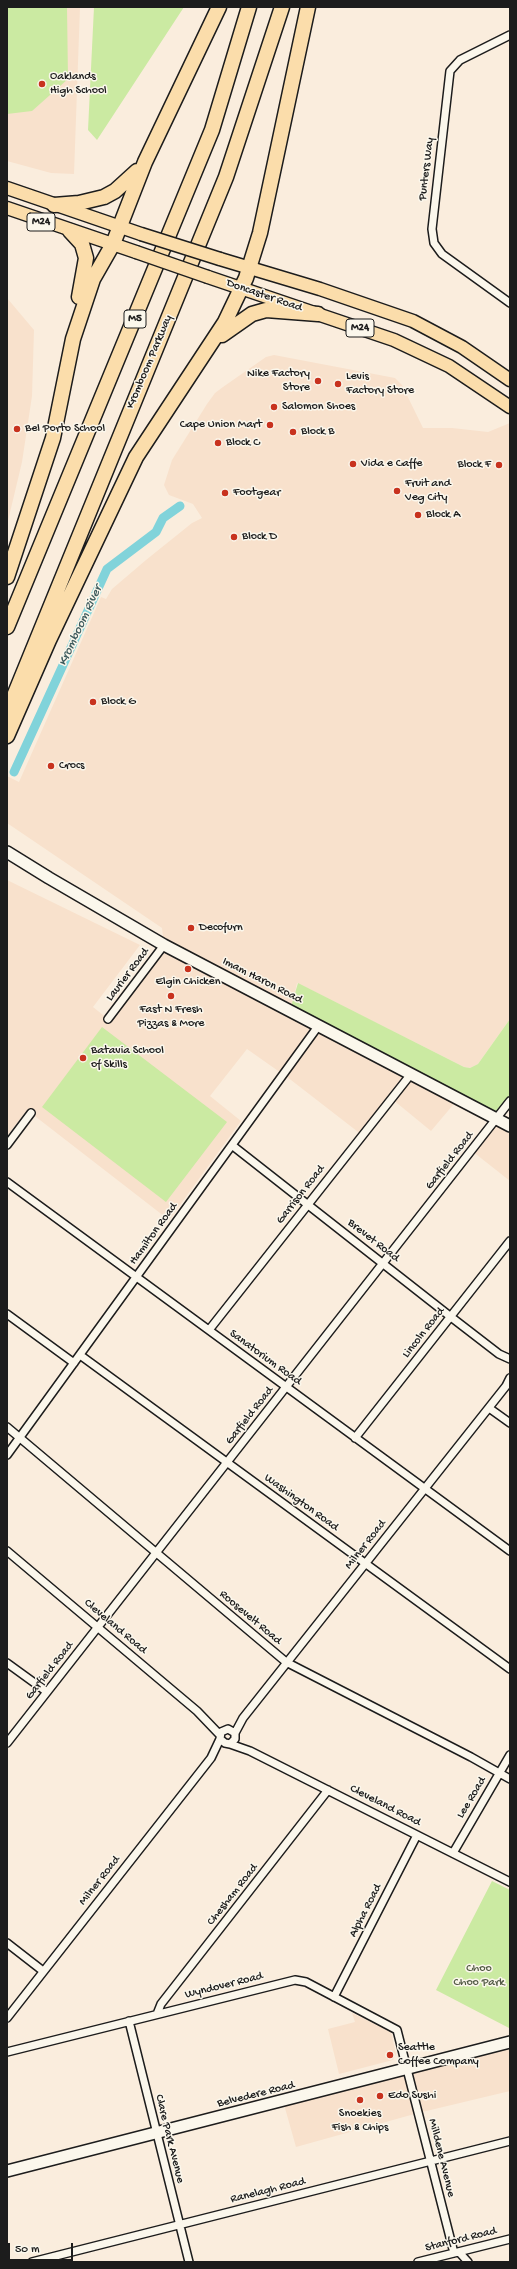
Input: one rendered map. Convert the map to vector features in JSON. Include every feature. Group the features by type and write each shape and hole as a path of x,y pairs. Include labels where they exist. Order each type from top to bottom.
{"highway":[{"path":"73,339 93,279 113,244 118,226 144,162 219,7"},
{"name":"M5","path":"7,627 176,222 212,130 249,7"},
{"name":"Kromboom Parkway","path":"7,713 220,190 250,106 282,7"},
{"path":"7,736 49,640 133,463 160,419 226,322 250,268 260,233 308,7"},
{"path":"54,205 79,203 104,197 125,183 144,162"},
{"path":"7,577 53,438 73,339 86,258 82,244 70,231"},
{"path":"208,348 227,330 252,314 266,310 318,314"}],"main road":[{"name":"Doncaster Road","path":"7,188 141,234 320,289 413,321 462,346 510,380"},
{"name":"Doncaster Road","path":"7,208 70,231 113,244 394,340 449,366 510,407"}],"street":[{"name":"Punters Way","path":"510,35 495,45 460,60 450,71 432,229 434,243 442,254 510,303"},
{"name":"Imam Haron Road","path":"7,852 54,882 164,945 510,1126"},
{"name":"Laurier Road","path":"108,1019 164,945"},
{"name":"Hamilton Road","path":"7,1454 233,1146 319,1025"},
{"name":"Garrison Road","path":"209,1330 411,1074"},
{"name":"Garfield Road","path":"7,1743 497,1120 510,1101"},
{"path":"7,1145 31,1113"},
{"name":"Brevet Road","path":"233,1146 499,1354 510,1365"},
{"name":"Sanatorium Road","path":"7,1182 510,1551"},
{"name":"Lincoln Road","path":"355,1438 510,1241"},
{"path":"7,1314 74,1363"},
{"name":"Brevet Road","path":"499,1354 510,1359"},
{"name":"Washington Road","path":"80,1355 510,1669"},
{"name":"Milner Road","path":"7,2018 211,1758 227,1734 243,1718 508,1384 510,1378"},
{"path":"489,1408 510,1424"},
{"name":"Roosevelt Road","path":"7,1427 286,1662 471,1757 510,1779"},
{"name":"Cleveland Road","path":"7,1551 208,1720 250,1751"},
{"path":"7,1663 47,1692"},
{"name":"Milner Road","path":"211,1758 229,1744 227,1734"},
{"name":"Cleveland Road","path":"227,1734 229,1744 250,1751 510,1882"},
{"name":"Lee Road","path":"452,1853 510,1755"},
{"name":"Chesham Road","path":"157,2014 162,2002 328,1790"},
{"name":"Alpha Road","path":"334,1996 417,1835"},
{"path":"7,1943 43,1972"},
{"name":"Wyndover Road","path":"7,2052 295,1980 306,1982 396,2028 407,2069"},
{"name":"Clare Park Avenue","path":"129,2021 189,2262"},
{"name":"Belvedere Road","path":"7,2171 510,2042"},
{"name":"Milldene Avenue","path":"407,2069 430,2162 456,2252 468,2262"},
{"name":"Ranelagh Road","path":"32,2262 510,2141"},
{"name":"Stanford Road","path":"418,2262 510,2239"}],"shaded area":[{"name":"Oaklands High School","path":"7,7 80,7 74,174 51,173 7,161"},
{"name":"Bel Porto School","path":"7,298 34,330 32,396 22,462 7,525"},
{"path":"274,355 395,378 402,385 423,428 452,428 488,432 510,423 510,1019 478,1064 470,1068 464,1067 297,983 291,1010 458,1099 431,1131 392,1099 362,1135 291,1080 247,1049 210,1096 241,1121 169,1220 27,1110 7,1136 7,880 140,945 93,1007 108,1019 164,945 162,928 7,823 7,776 19,782 101,597 106,599 112,589 146,560 192,523 202,518 193,504 169,495 164,485 172,460 207,404 215,393 223,387 266,357"},
{"path":"497,1120 510,1126 510,1181 472,1151"},
{"path":"352,2013 391,2032 396,2054 393,2060 339,2074 328,2029 355,2022"},
{"path":"510,2042 510,2091 418,2113 296,2147 283,2101"}],"green space":[{"path":"7,7 67,7 68,79 32,111 7,114"},
{"path":"94,7 184,7 97,140 88,130"},
{"path":"298,983 464,1067 470,1068 478,1064 510,1019 510,1101 497,1120 290,1010"},
{"path":"102,1027 227,1122 166,1202 42,1107"},
{"name":"Choo Choo Park","path":"492,1881 510,1890 509,2028 436,1990"}],"waterway":[{"name":"Kromboom River","path":"14,772 107,569 156,532 163,518 180,506"}],"place":[{"name":"Oaklands High School","path":"42,84"},
{"name":"Nike Factory Store","path":"318,381"},
{"name":"Levis Factory Store","path":"338,384"},
{"name":"Salomon Shoes","path":"274,407"},
{"name":"Cape Union Mart","path":"270,425"},
{"name":"Bel Porto School","path":"17,429"},
{"name":"Block B","path":"293,432"},
{"name":"Block C","path":"218,443"},
{"name":"Vida e Caffe","path":"353,464"},
{"name":"Block F","path":"499,465"},
{"name":"Fruit and Veg City","path":"397,491"},
{"name":"Footgear","path":"225,493"},
{"name":"Block A","path":"418,515"},
{"name":"Block D","path":"234,537"},
{"name":"Block G","path":"93,702"},
{"name":"Crocs","path":"51,766"},
{"name":"Decofurn","path":"191,928"},
{"name":"Elgin Chicken","path":"188,969"},
{"name":"Fast N Fresh Pizzas & More","path":"171,996"},
{"name":"Batavia School of Skills","path":"83,1058"},
{"name":"Seattle Coffee Company","path":"390,2055"},
{"name":"Edo Sushi","path":"380,2096"},
{"name":"Snoekies Fish & Chips","path":"360,2100"}]}
